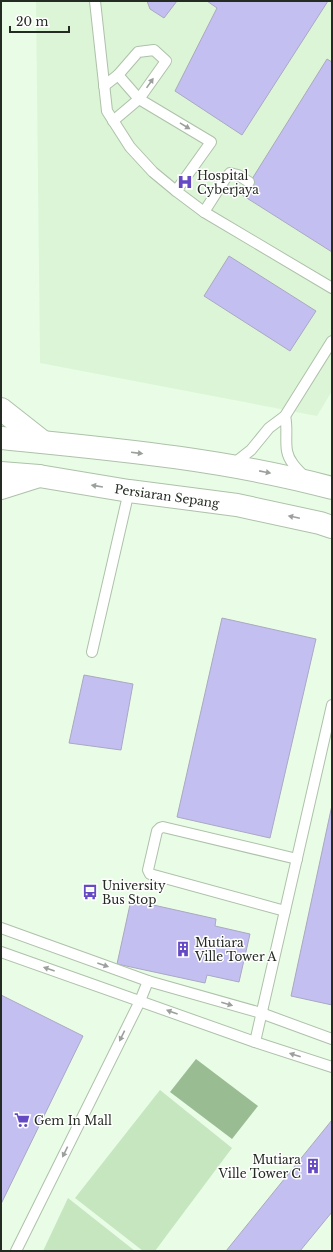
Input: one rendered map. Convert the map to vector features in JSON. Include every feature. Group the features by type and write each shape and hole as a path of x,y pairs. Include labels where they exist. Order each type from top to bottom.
{"street":[{"path":"1,409 42,442"},
{"path":"1,438 195,459 290,477 332,488"},
{"name":"Persiaran Sepang","path":"1,473 39,476 129,491 237,505 332,527"},
{"path":"1,488 39,476"}],"lane":[{"path":"94,1 107,111 130,146 153,172 204,212 332,288"},
{"path":"104,86 118,75 138,52 154,50 166,61 139,99 113,121"},
{"path":"118,75 139,99 210,142 176,191"},
{"path":"204,212 230,173 238,175 249,182"},
{"path":"231,466 252,450 269,428 285,416 332,341"},
{"path":"285,416 287,426 287,451 289,458 294,466 311,482"},
{"path":"92,652 129,491"},
{"path":"255,1042 332,705"},
{"path":"284,912 150,874 148,870 157,831 163,827 297,859"},
{"path":"1,928 148,980 261,1014 332,1039"},
{"path":"1,952 255,1042 332,1067"},
{"path":"16,1251 140,1001 148,980"}],"shaded area":[{"name":"Hospital Cyberjaya","path":"36,1 332,1 332,391 317,416 40,363"},
{"path":"196,1059 258,1106 232,1139 170,1092"},
{"path":"160,1090 232,1148 155,1251 143,1251 75,1198"},
{"path":"68,1198 135,1251 43,1251"}],"building":[{"path":"147,1 177,1 164,18 150,9"},
{"path":"207,1 328,1 242,135 175,91 217,8"},
{"path":"327,59 332,62 332,252 242,195"},
{"path":"229,256 316,311 290,351 204,296"},
{"path":"222,618 316,639 270,838 177,817"},
{"path":"84,675 133,684 121,750 69,743"},
{"path":"332,805 332,1005 291,996"},
{"name":"Mutiara Ville Tower A","path":"131,900 216,919 215,926 250,934 239,982 207,975 205,983 117,964"},
{"name":"Gem In Mall","path":"1,995 83,1036 1,1204"},
{"name":"Mutiara Ville Tower C","path":"332,1120 332,1212 300,1251 226,1251"}],"place":[{"name":"Hospital Cyberjaya","path":"185,182"},
{"name":"University Bus Stop","path":"90,892"},
{"name":"Mutiara Ville Tower A","path":"183,949"},
{"name":"Gem In Mall","path":"22,1120"},
{"name":"Mutiara Ville Tower C","path":"313,1166"}]}
